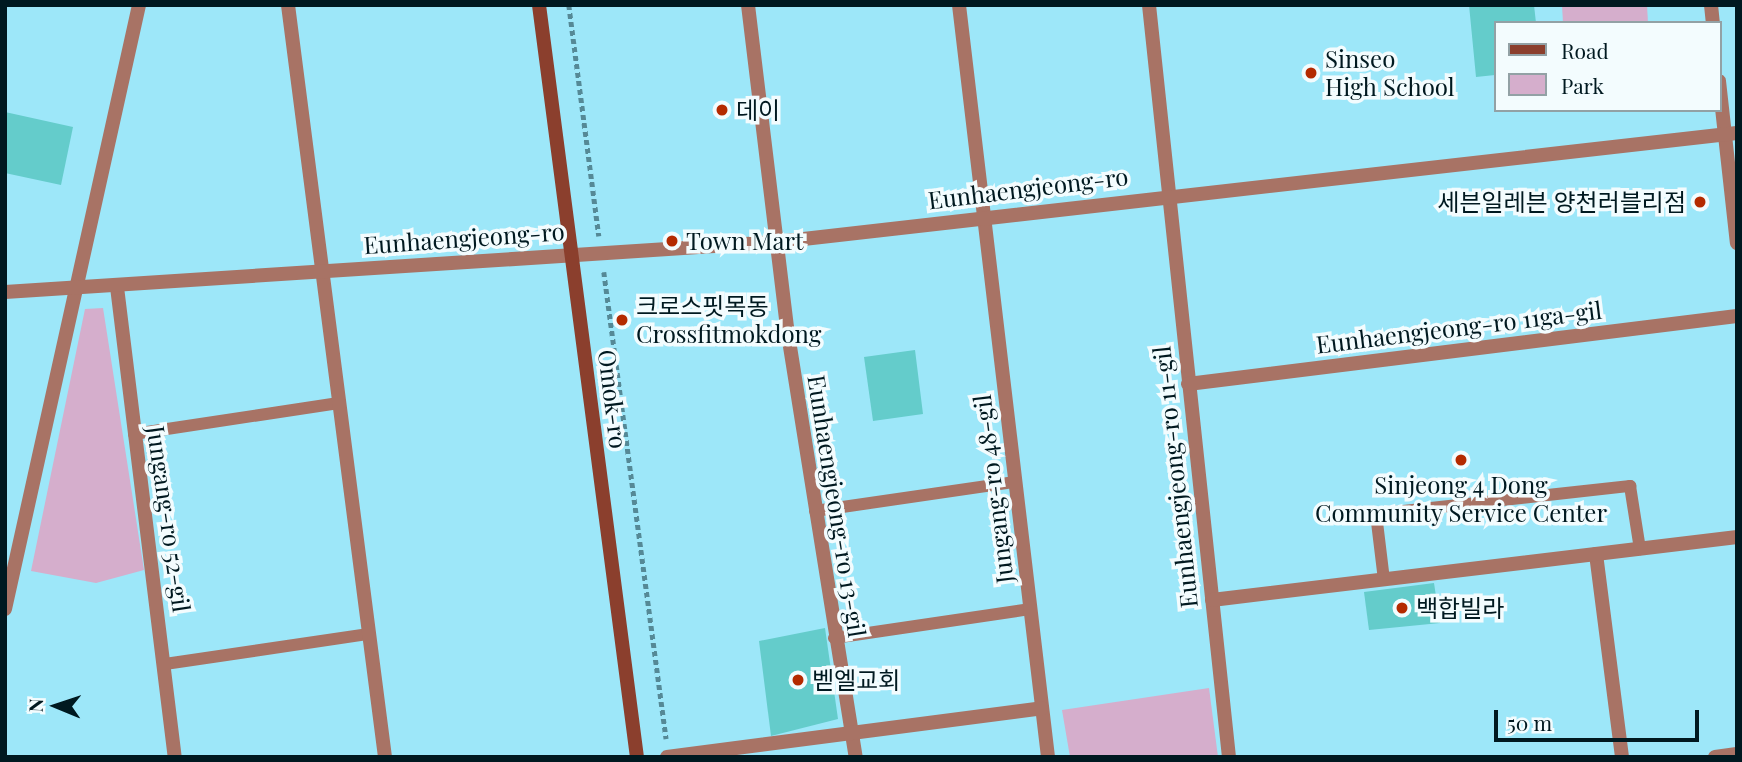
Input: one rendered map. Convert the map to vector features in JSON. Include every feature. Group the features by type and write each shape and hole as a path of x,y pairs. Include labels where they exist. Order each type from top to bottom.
{"main road":[{"name":"Omok-ro","path":"539,5 637,757"}],"street":[{"path":"5,609 73,286 139,5"},
{"path":"288,5 385,757"},
{"name":"Eunhaengjeong-ro 13-gil","path":"748,5 777,242 815,511 834,638 856,757"},
{"name":"Jungang-ro 48-gil","path":"959,5 1048,757"},
{"name":"Eunhaengjeong-ro 11-gil","path":"1149,5 1166,193 1229,757"},
{"path":"1721,90 1731,134 1737,243"},
{"name":"Eunhaengjeong-ro","path":"5,292 73,286 117,287 571,252 777,242 1166,193 1731,134"},
{"name":"Jungang-ro 52-gil","path":"117,287 175,757"},
{"name":"Eunhaengjeong-ro 11ga-gil","path":"1188,384 1737,316"},
{"path":"1212,600 1737,537"},
{"path":"1596,554 1622,757"},
{"path":"668,757 1042,708"},
{"path":"1715,757 1737,754"}],"lane":[{"path":"134,434 340,404"},
{"path":"815,511 1016,482"},
{"path":"1384,580 1376,514 1630,486 1640,549"},
{"path":"834,638 1031,609"},
{"path":"165,664 369,634"}],"path":[{"path":"569,5 668,757"}],"green space":[{"path":"1562,5 1647,5 1648,21 1563,21"},
{"path":"103,308 144,570 96,583 31,571 85,309"},
{"path":"1209,688 1218,757 1070,757 1062,710"}],"building":[{"path":"1469,5 1534,5 1536,21 1494,21 1494,75 1476,77"},
{"path":"5,112 73,127 61,185 5,173"},
{"path":"915,350 923,414 873,421 864,357"},
{"name":"백합빌라","path":"1434,583 1440,623 1369,630 1364,592"},
{"name":"벧엘교회","path":"825,628 838,719 771,736 759,641"}],"place":[{"name":"Sinseo High School","path":"1311,73"},
{"name":"데이","path":"722,110"},
{"name":"세븐일레븐 양천러블리점","path":"1700,202"},
{"name":"Town Mart","path":"672,241"},
{"name":"크로스핏목동 Crossfitmokdong","path":"622,320"},
{"name":"Sinjeong 4 Dong Community Service Center","path":"1461,460"},
{"name":"백합빌라","path":"1402,608"},
{"name":"벧엘교회","path":"798,680"}]}
